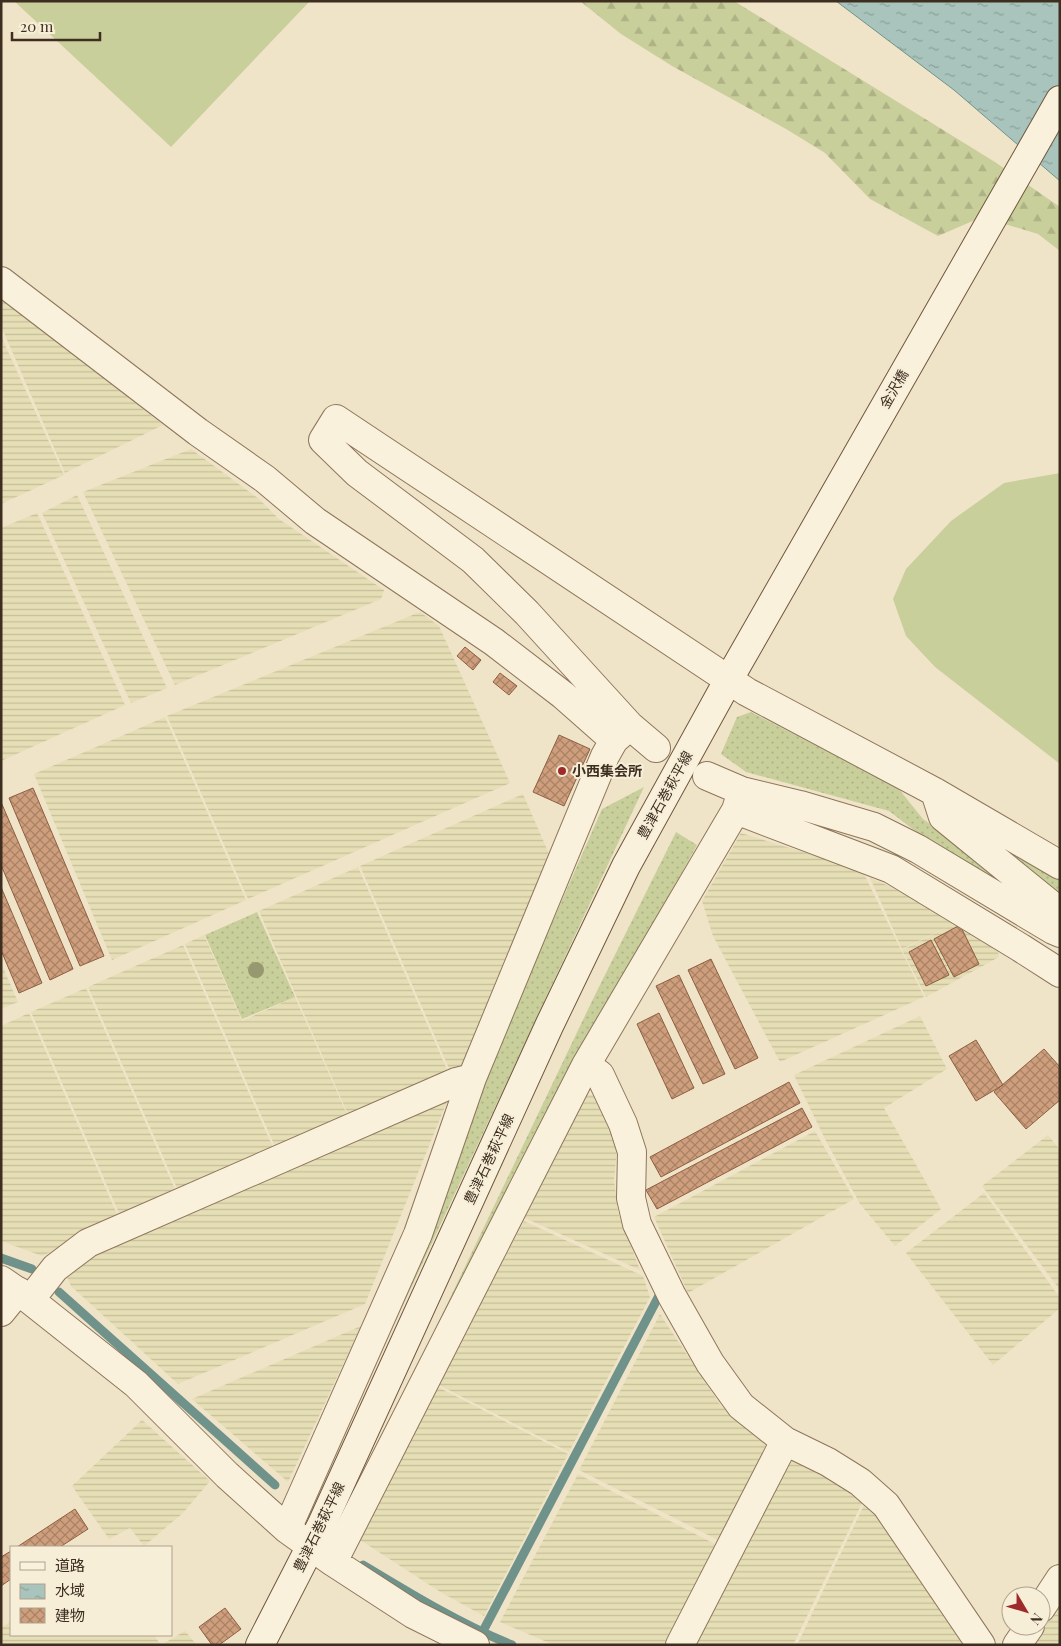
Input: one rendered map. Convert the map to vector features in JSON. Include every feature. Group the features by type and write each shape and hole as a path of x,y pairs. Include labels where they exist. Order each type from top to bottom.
{"street":[{"name":"金沢橋","path":"729,679 1060,100"},
{"path":"1,281 198,432 264,479 315,520 494,642 563,695 622,733 656,748"},
{"path":"622,733 527,613 473,560 356,473 323,440 336,419 747,692 935,792 1060,865"},
{"name":"豊津石巻萩平線","path":"260,1645 312,1545 549,1026 626,866 729,679"},
{"path":"287,1529 418,1234 472,1078 605,756 622,733"},
{"path":"707,776 739,800 891,869 1060,973"},
{"path":"935,792 943,818 1060,912"},
{"path":"333,1562 586,1065 739,800"},
{"path":"739,800 800,805 874,827 918,849 1060,933"},
{"path":"586,1065 600,1075 623,1124 632,1152 631,1198 637,1224 672,1296 710,1363 741,1406 785,1441 828,1462 860,1482 886,1505 981,1645"},
{"path":"1,1312 17,1290 55,1268 88,1243 456,1082 472,1078"},
{"path":"17,1290 136,1384 227,1475 287,1529 312,1545 333,1562 414,1614 475,1645"},
{"path":"680,1645 785,1441"},
{"path":"1051,1593 1060,1579"}],"shaded area":[{"path":"1,295 163,425 65,473 1,326"},
{"path":"1,336 64,475 1,504"},
{"path":"191,449 259,499 279,519 384,590 381,599 175,685 83,492"},
{"path":"77,495 167,688 131,703 42,513"},
{"path":"37,513 125,705 1,761 1,528"},
{"path":"420,612 439,626 510,783 248,899 167,716"},
{"path":"165,717 246,900 112,960 34,774"},
{"path":"523,794 553,863 471,1065 451,1073 360,866"},
{"path":"741,833 862,870 924,997 780,1062 713,936 702,901"},
{"path":"358,867 449,1074 350,1119 259,911"},
{"path":"870,878 889,886 997,945 999,957 926,997 902,950 955,923 902,949"},
{"path":"204,935 242,1021 295,997 349,1119 277,1151 185,944"},
{"path":"183,945 275,1152 180,1195 88,987"},
{"path":"1,963 18,1002 1,1009"},
{"path":"86,988 178,1196 122,1220 31,1012"},
{"path":"29,1013 120,1221 42,1256 1,1241 1,1026"},
{"path":"920,1016 947,1069 884,1108 941,1209 895,1246 860,1204 825,1139 794,1075"},
{"path":"452,1089 365,1304 178,1384 71,1286 65,1273 73,1262"},
{"path":"585,1094 602,1097 617,1148 614,1180 618,1212 640,1270 525,1218"},
{"path":"815,1131 854,1199 688,1293 654,1217"},
{"path":"1048,1135 1060,1150 1060,1290 982,1186"},
{"path":"984,1193 1060,1298 1060,1308 993,1365 906,1253"},
{"path":"524,1221 643,1276 650,1297 569,1452 437,1384"},
{"path":"660,1314 721,1406 767,1443 718,1540 579,1470"},
{"path":"361,1326 288,1482 192,1399"},
{"path":"436,1386 568,1454 484,1616 442,1593 360,1540"},
{"path":"142,1420 210,1481 183,1513 144,1546 130,1528 109,1539 72,1486"},
{"path":"785,1459 826,1470 864,1499 793,1645 691,1645"},
{"path":"578,1474 715,1544 665,1645 554,1645 500,1622"},
{"path":"866,1501 884,1523 963,1645 797,1645"},
{"path":"1060,1603 1060,1645 1033,1645 1039,1636 1051,1636 1051,1617"},
{"path":"10,1622 10,1636 155,1636 161,1645 1,1645 1,1628"},
{"path":"185,1631 197,1645 161,1645"}],"green space":[{"path":"14,1 310,1 171,147"},
{"path":"580,1 734,1 995,162 1060,207 1060,251 1038,234 982,217 938,236 870,199 825,153 786,129 672,66 621,34"},
{"path":"1060,473 1060,764 935,667 906,636 893,599 906,569 951,521 1004,483"},
{"path":"751,712 898,788 923,819 1013,883 1007,889 918,833 889,811 746,772 721,754 737,717"},
{"path":"644,787 311,1503 492,1060 602,809"},
{"path":"676,832 697,845 588,1042 350,1507 592,1001"},
{"path":"981,832 1060,878 1060,898"},
{"path":"257,912 295,997 242,1019 205,935"}],"water":[{"path":"836,1 1060,1 1060,181 954,90"}],"building":[{"path":"465,647 481,660 473,670 457,656"},
{"path":"500,673 517,686 509,695 493,682"},
{"name":"小西集会所","path":"559,735 590,749 564,806 533,792"},
{"path":"33,788 104,956 80,966 9,798"},
{"path":"1,802 73,969 50,980 1,865"},
{"path":"1,887 42,983 19,993 1,950"},
{"path":"960,925 979,964 954,977 934,939"},
{"path":"931,940 949,975 926,986 909,952"},
{"path":"711,959 758,1058 735,1069 688,970"},
{"path":"679,975 725,1074 703,1084 656,986"},
{"path":"659,1013 694,1088 672,1099 637,1024"},
{"path":"976,1040 1003,1085 976,1101 949,1056"},
{"path":"1044,1049 1060,1067 1060,1100 1026,1129 994,1092"},
{"path":"789,1082 800,1103 661,1177 650,1157"},
{"path":"802,1108 812,1127 657,1209 646,1190"},
{"path":"75,1509 88,1529 62,1546 19,1546"},
{"path":"10,1552 10,1580 1,1586 1,1557"},
{"path":"225,1608 241,1629 219,1645 212,1645 199,1627"}],"waterway":[{"path":"1,1258 32,1269"},
{"path":"482,1633 663,1288"},
{"path":"59,1292 275,1485"},
{"path":"363,1565 455,1618 512,1645"}],"place":[{"name":"小西集会所","path":"562,771"}]}
